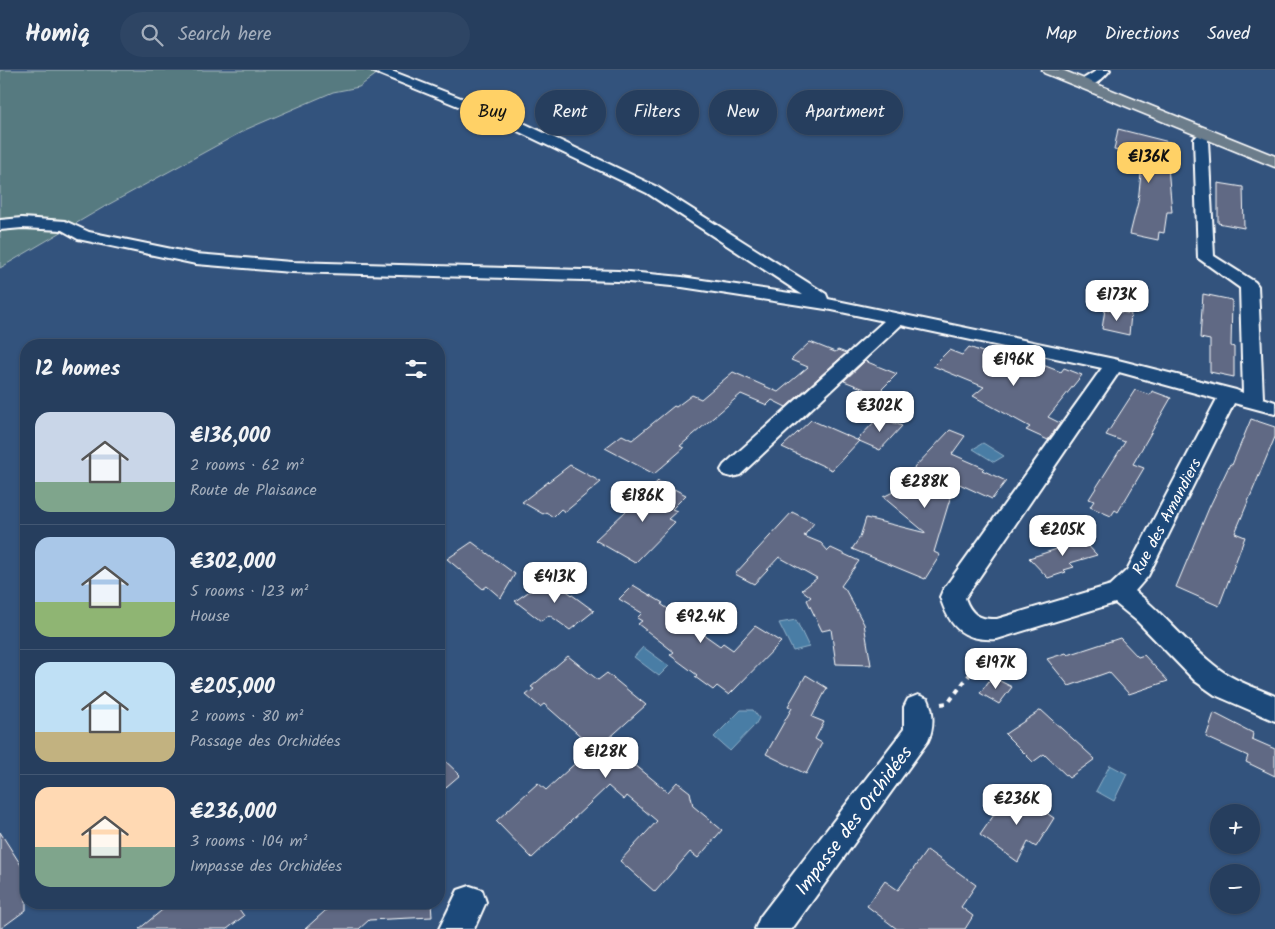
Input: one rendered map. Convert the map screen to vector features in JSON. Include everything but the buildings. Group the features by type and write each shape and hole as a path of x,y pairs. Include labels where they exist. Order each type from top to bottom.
{"main road":[{"path":"1049,70 1275,162"}],"street":[{"path":"378,70 510,122 652,190 796,284 832,304"},
{"path":"1084,84 1093,80 1104,70"},
{"path":"1207,134 1201,139 1206,258 1248,286 1254,401"},
{"path":"0,226 22,222 65,226 84,236 196,259 291,267 618,276 682,282 832,304 1114,365 1229,394 1275,408"},
{"path":"732,470 897,318"},
{"path":"1114,365 952,597 958,614 979,630 997,629 1119,592 1146,614 1204,673 1225,687 1275,709"},
{"name":"Rue des Amandiers","path":"1119,592 1136,576 1229,394"},
{"name":"Impasse des Orchidées","path":"772,929 918,732 918,707"}],"path":[{"path":"918,707 948,703 980,661 979,630"}],"green space":[{"path":"0,70 364,70 378,73 359,87 333,92 247,129 104,207 0,268"}],"water":[{"path":"983,443 1004,456 994,462 973,449"},
{"path":"796,620 809,647 793,651 779,623"},
{"path":"643,647 669,666 659,676 634,657"},
{"path":"741,710 753,710 759,718 755,725 730,751 714,737"},
{"path":"1110,765 1127,774 1114,801 1096,791"}]}
